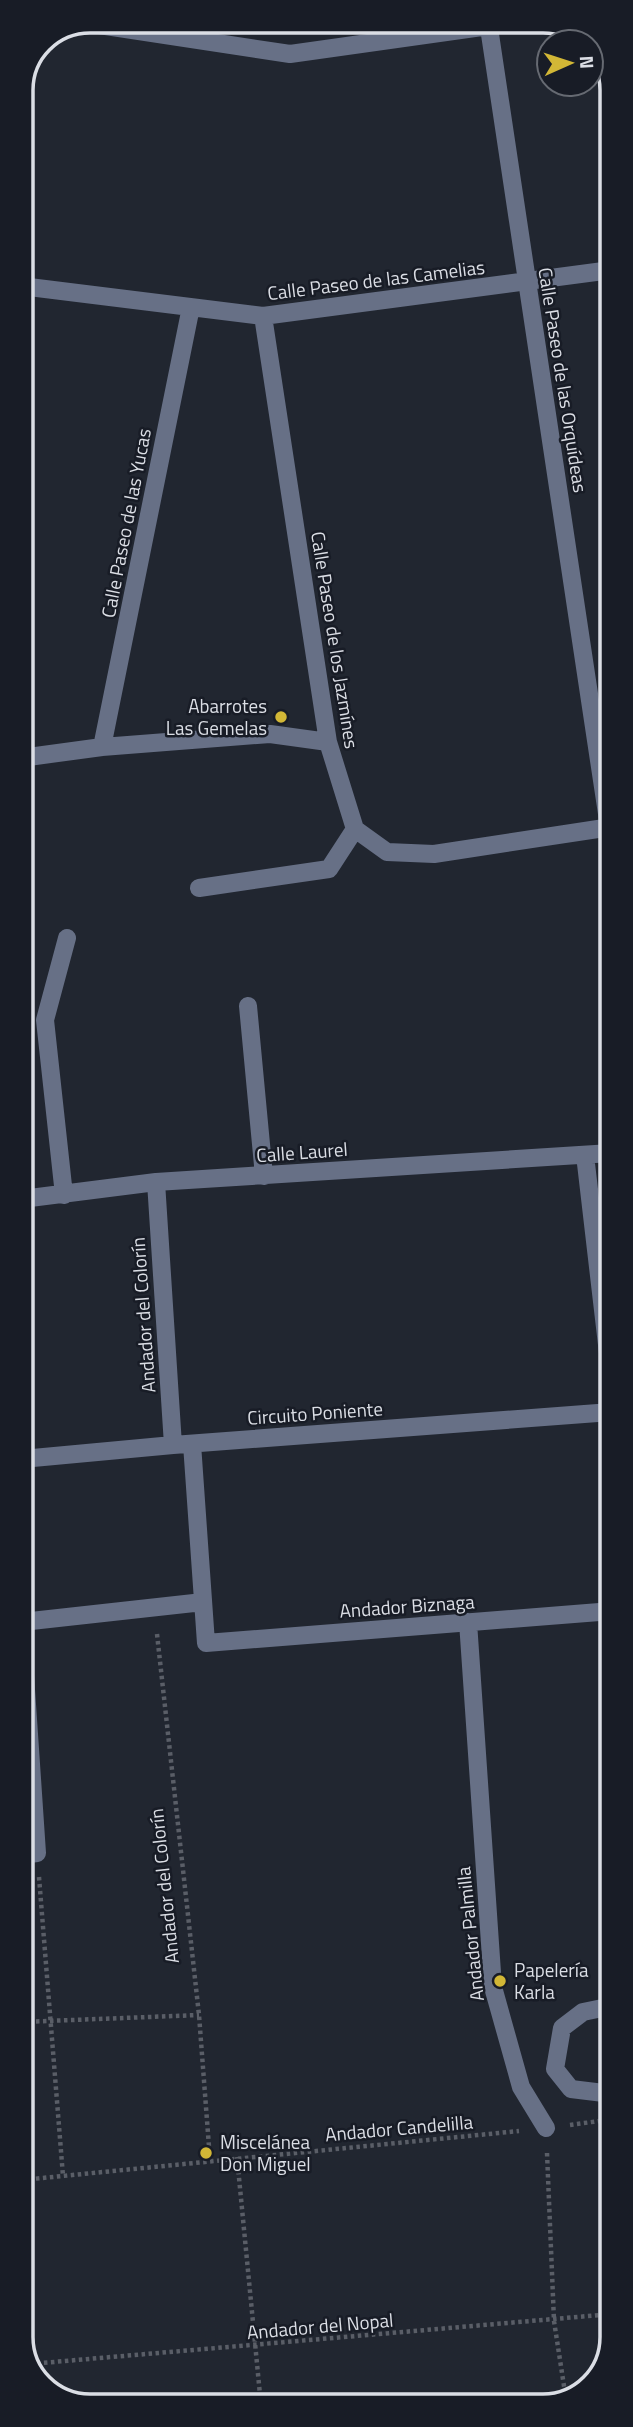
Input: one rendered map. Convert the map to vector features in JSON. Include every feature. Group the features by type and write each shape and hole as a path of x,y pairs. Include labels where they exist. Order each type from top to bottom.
{"street":[{"path":"152,33 290,54 429,33"},
{"name":"Calle Paseo de las Orquídeas","path":"489,33 600,761"},
{"name":"Calle Paseo de las Camelias","path":"33,287 263,316 600,271"},
{"name":"Calle Paseo de las Yucas","path":"102,747 191,307"},
{"name":"Calle Paseo de los Jazmínes","path":"263,316 328,742 355,829"},
{"path":"33,756 102,747 271,734 328,742"},
{"path":"198,888 329,869 355,829 387,852 434,853 600,828"},
{"path":"64,1195 45,1020 67,938"},
{"path":"248,1006 264,1176"},
{"name":"Calle Laurel","path":"33,1198 156,1182 600,1154"},
{"path":"585,1155 600,1284"},
{"name":"Andador del Colorín","path":"156,1182 173,1445"},
{"name":"Circuito Poniente","path":"33,1458 600,1413"},
{"path":"33,1621 203,1602 192,1444"},
{"name":"Andador Biznaga","path":"203,1602 206,1643 600,1612"},
{"name":"Andador Palmilla","path":"468,1622 493,1987 521,2087 546,2128"},
{"path":"600,2008 583,2012 562,2028 555,2069 571,2089 600,2093"}],"path":[{"name":"Andador del Colorín","path":"155,1608 199,2015 210,2160"},
{"path":"33,1878 51,2019 63,2176"},
{"path":"33,2021 199,2015"},
{"name":"Andador Candelilla","path":"33,2179 600,2121"},
{"path":"546,2128 554,2321 564,2389"},
{"path":"237,2157 260,2394"},
{"name":"Andador del Nopal","path":"40,2363 600,2315"}],"place":[{"name":"Abarrotes Las Gemelas","path":"281,717"},
{"name":"Papelería Karla","path":"500,1981"},
{"name":"Miscelánea Don Miguel","path":"206,2153"}]}
